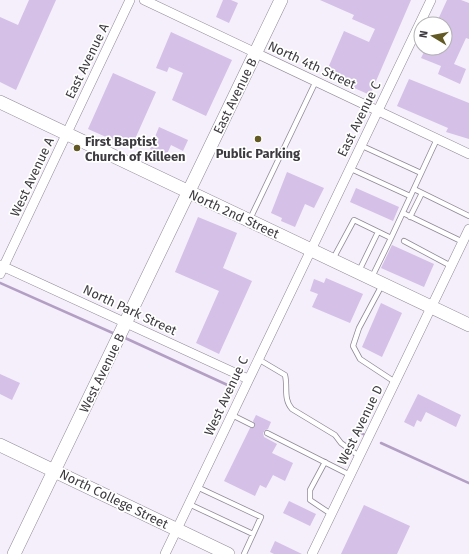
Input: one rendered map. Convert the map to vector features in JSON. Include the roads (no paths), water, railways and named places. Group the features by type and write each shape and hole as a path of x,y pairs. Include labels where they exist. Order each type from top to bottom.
{"street":[{"name":"East Avenue A","path":"66,134 130,0"},
{"name":"North 4th Street","path":"144,0 469,154"},
{"name":"East Avenue B","path":"189,192 281,0"},
{"name":"East Avenue C","path":"310,250 431,0"},
{"name":"North 2nd Street","path":"0,102 469,325"},
{"name":"West Avenue A","path":"1,270 66,134"},
{"name":"West Avenue B","path":"14,554 189,192"},
{"name":"West Avenue D","path":"312,554 469,229"},
{"name":"West Avenue C","path":"164,554 310,250"},
{"name":"North Park Street","path":"1,270 248,379"},
{"name":"North College Street","path":"0,445 228,554"}],"lane":[{"path":"250,221 316,82"},
{"path":"395,382 360,359 353,346 391,238 437,139"},
{"path":"360,145 421,173"},
{"path":"350,168 410,196"},
{"path":"414,189 469,216"},
{"path":"410,217 422,193"},
{"path":"403,213 463,242"},
{"path":"333,260 354,220 391,238"},
{"path":"358,272 378,232"},
{"path":"404,241 451,266"},
{"path":"258,359 284,375 287,384 285,395 288,405 292,410 335,435 341,443 360,456"},
{"path":"231,415 252,425"},
{"path":"266,432 350,474"},
{"path":"325,462 310,490 310,500 331,514"},
{"path":"197,486 261,517 244,554"},
{"path":"189,504 253,534"}],"waterway":[{"path":"0,283 115,334"},
{"path":"123,337 234,388"},
{"path":"359,432 365,435"},
{"path":"381,443 469,483"}],"place":[{"name":"Public Parking","path":"258,139"},
{"name":"First Baptist Church of Killeen","path":"77,148"}]}
